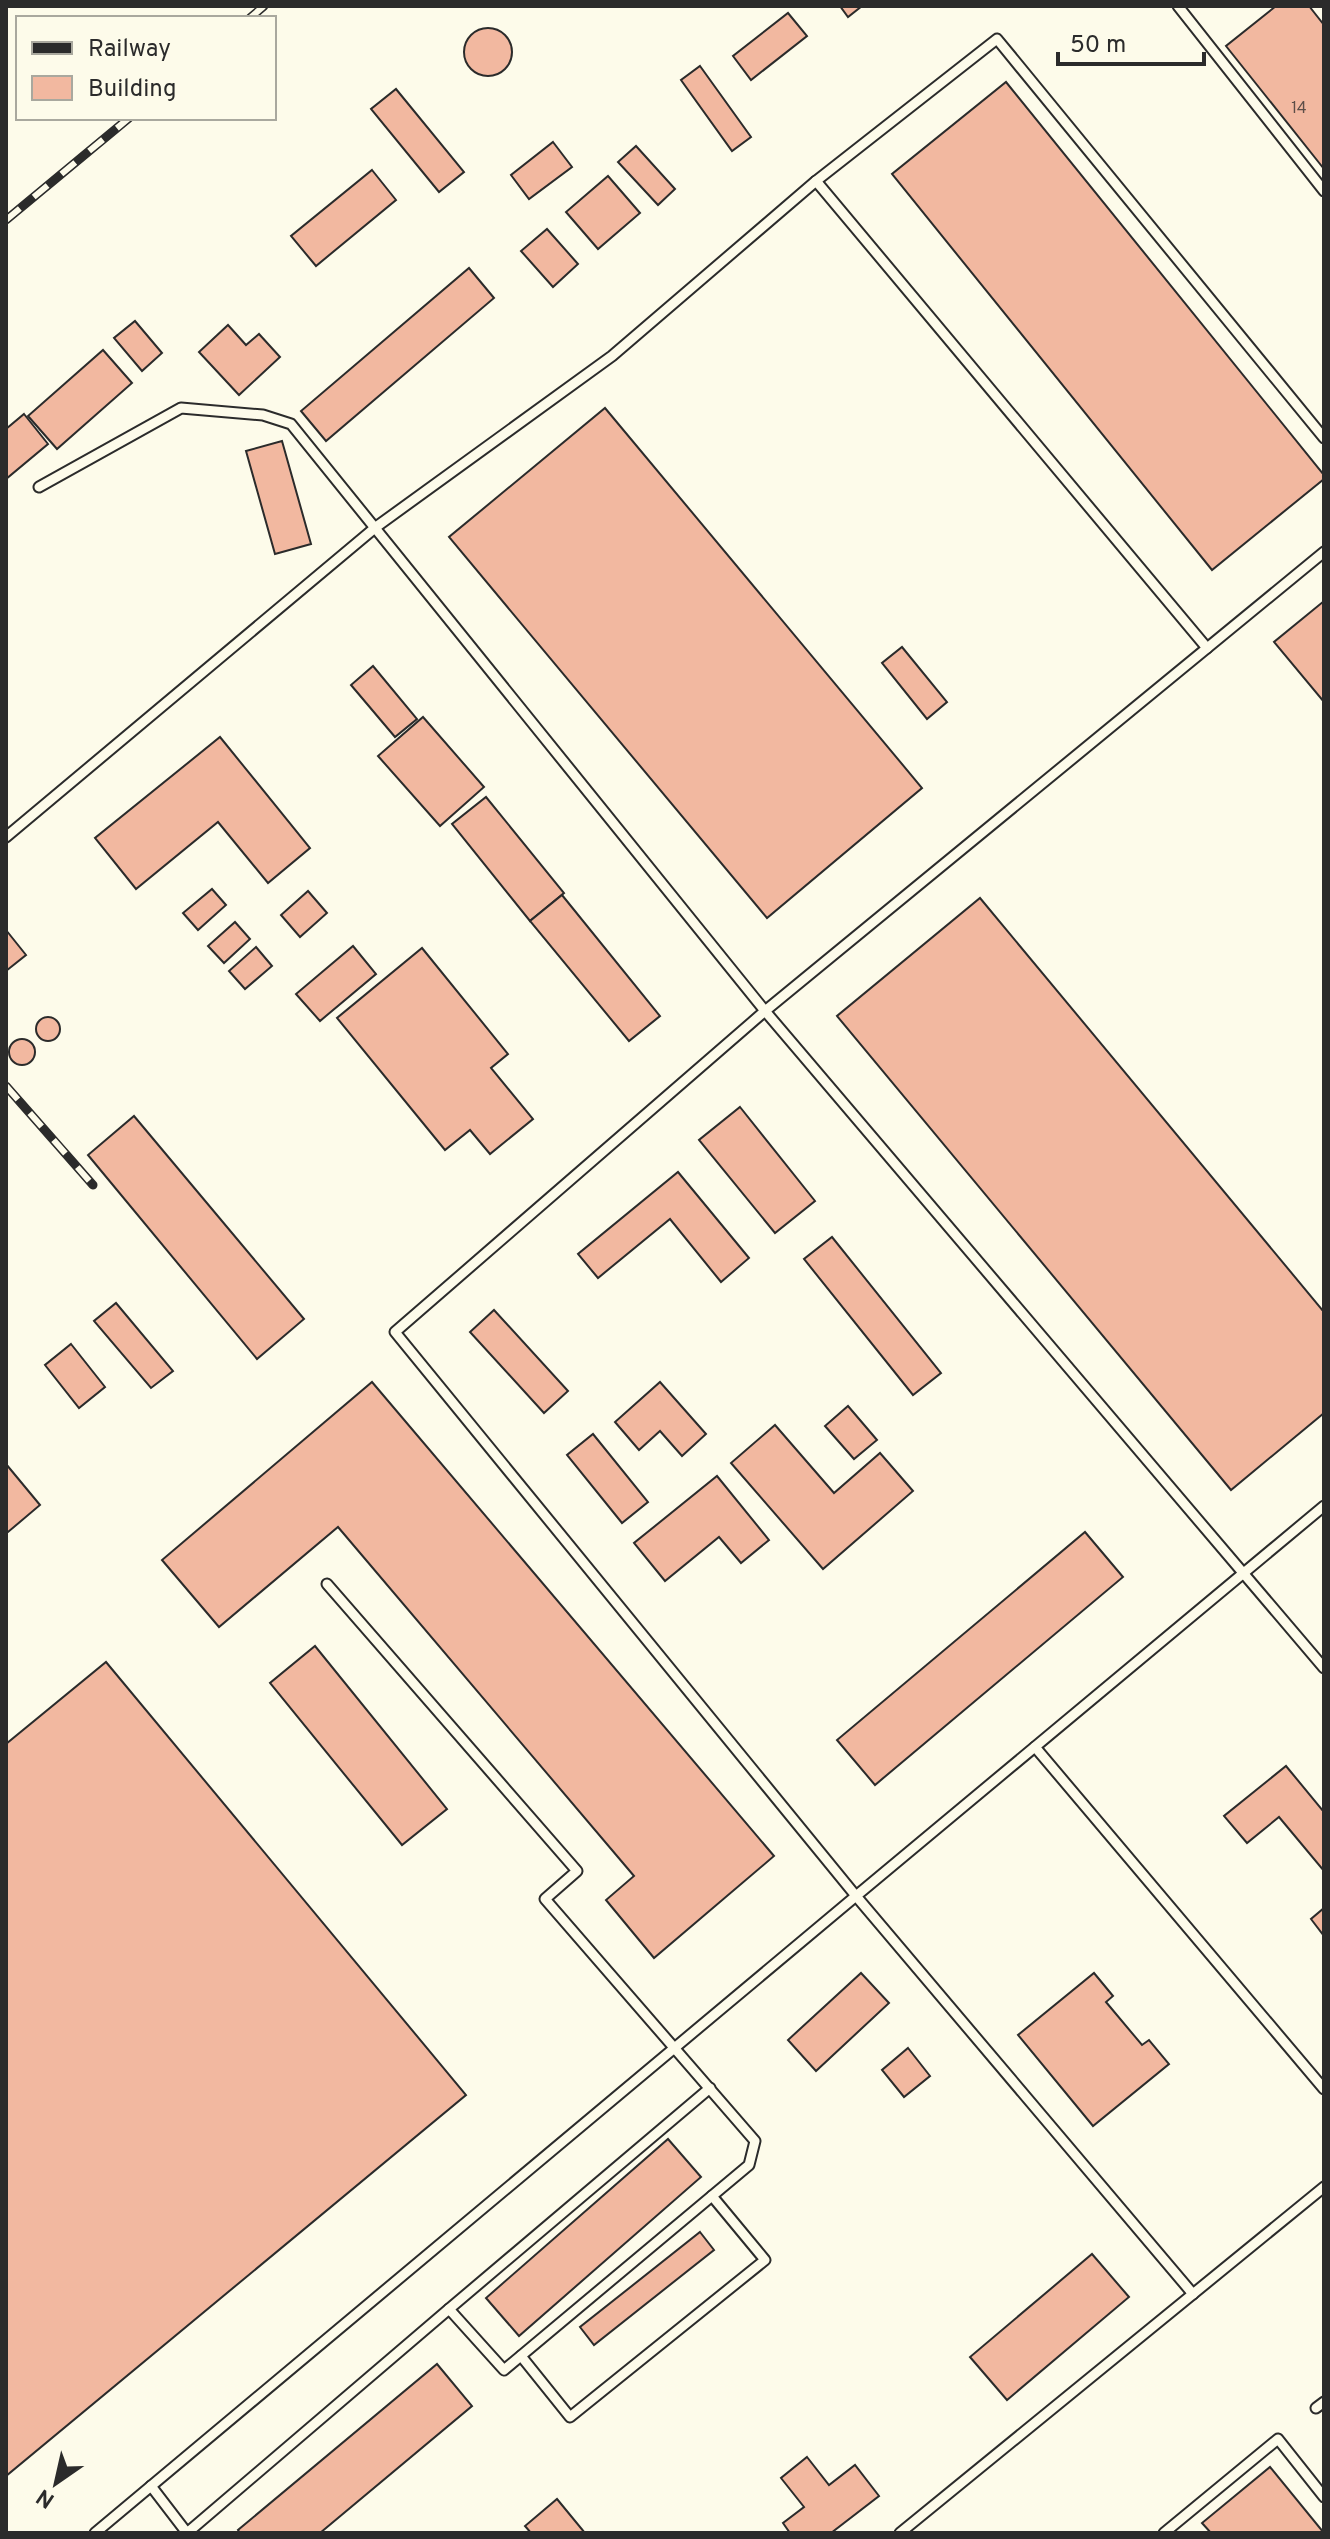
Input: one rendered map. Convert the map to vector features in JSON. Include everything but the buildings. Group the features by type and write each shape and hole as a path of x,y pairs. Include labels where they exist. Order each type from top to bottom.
{"lane":[{"path":"1178,6 1324,191"},
{"path":"6,837 376,527 612,356 816,181 997,39 1324,438"},
{"path":"816,181 1207,648"},
{"path":"39,487 181,408 263,415 291,424 765,1011 1324,1668"},
{"path":"1193,2294 856,1896 395,1332 765,1011 1324,552"},
{"path":"95,2533 1324,1506"},
{"path":"327,1584 577,1871 545,1899 755,2141 749,2165 504,2370 449,2309"},
{"path":"1035,1747 1324,2089"},
{"path":"151,2486 187,2533 710,2088"},
{"path":"900,2533 1324,2187"},
{"path":"521,2356 570,2417 765,2260 712,2196"},
{"path":"1164,2533 1278,2439 1324,2497"},
{"path":"1177,2522 1186,2533"}],"railway":[{"path":"252,16 264,6"},
{"path":"6,220 127,120"},
{"path":"6,1086 93,1185"}]}
